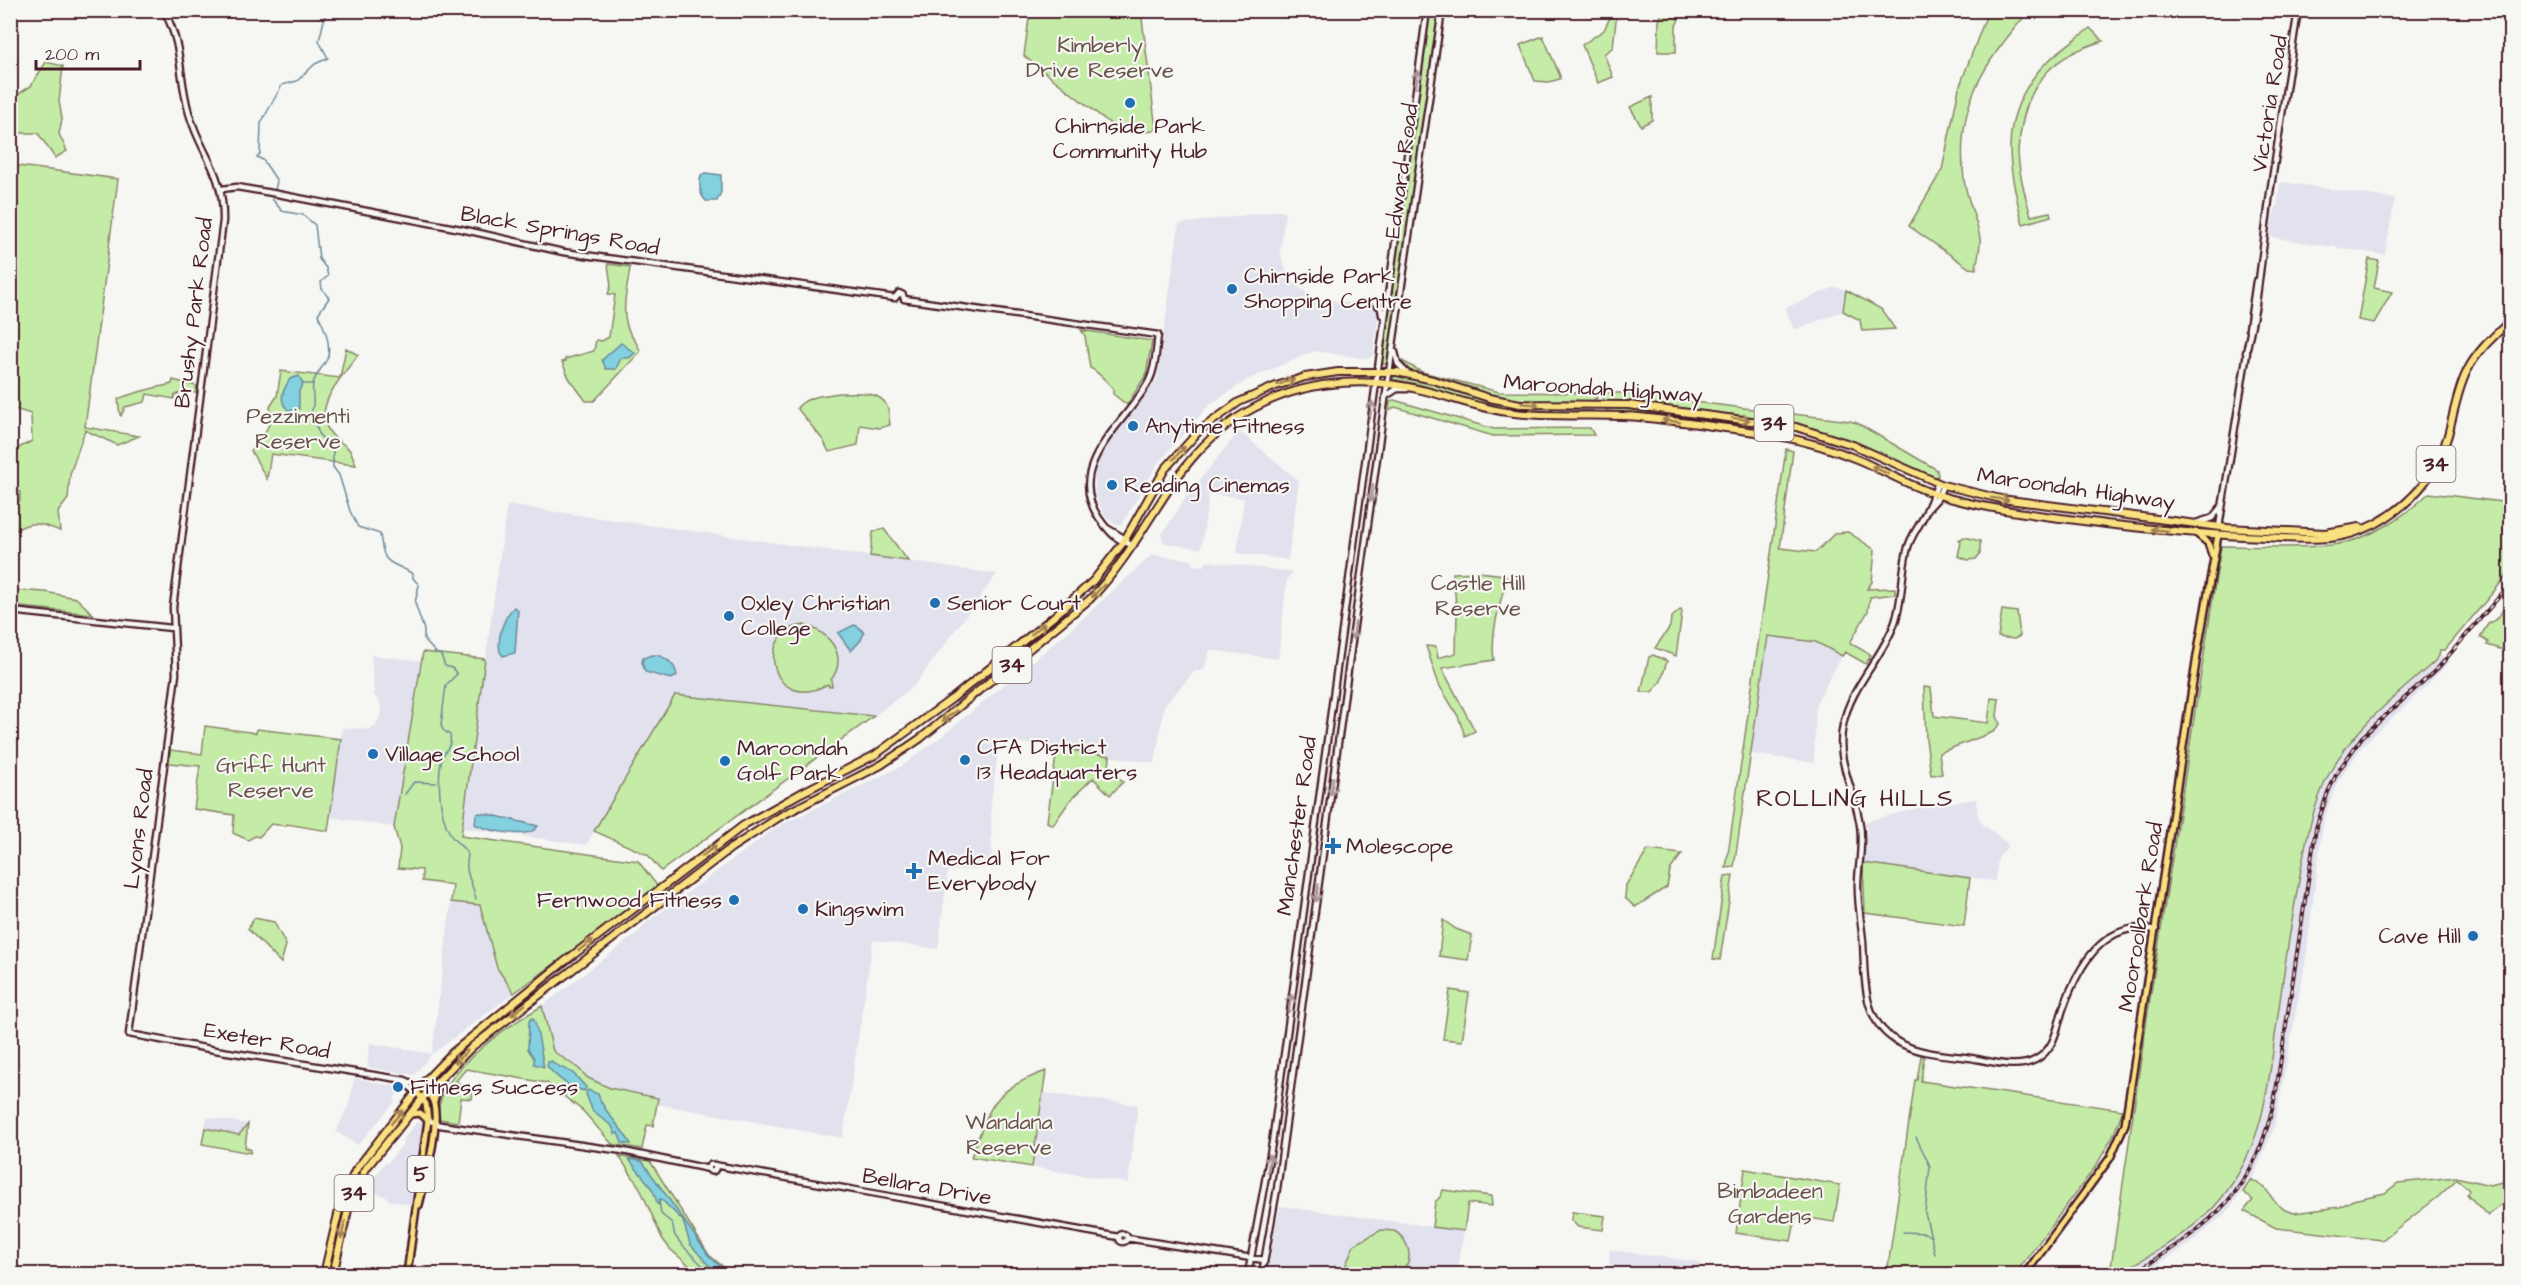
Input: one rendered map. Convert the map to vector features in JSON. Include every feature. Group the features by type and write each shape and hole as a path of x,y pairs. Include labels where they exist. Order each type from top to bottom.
{"highway":[{"name":"Maroondah Highway","path":"333,1275 348,1210 358,1183 378,1152 425,1096 483,1037 731,849 781,816 881,765 948,717 1090,599 1107,582 1134,545 1179,472 1203,445 1232,422 1263,403 1293,392 1331,384 1388,383 1507,412 1549,416 1633,416 1810,442 1860,460 1924,490 1985,507 2194,533 2329,538 2353,533 2386,518 2415,494 2428,478 2444,445 2458,393 2468,370 2487,344 2511,321"},
{"name":"Maroondah Highway","path":"324,1275 340,1206 355,1171 419,1089 452,1053 509,1005 744,825 875,755 926,720 1075,598 1098,575 1124,541 1172,461 1199,431 1232,407 1266,390 1305,377 1338,372 1390,371 1514,403 1550,406 1628,405 1810,431 1853,445 1940,484 2001,499 2219,527 2336,532 2386,518"},
{"path":"1715,427 1717,416"},
{"path":"2218,535 2219,527"},
{"path":"801,793 809,802"}],"main road":[{"name":"Brushy Park Road","path":"164,10 177,42 189,114 222,189 224,214 172,628"},
{"name":"Edward Road","path":"1375,382 1427,10"},
{"name":"Edward Road","path":"1388,383 1442,10"},
{"name":"Victoria Road","path":"2219,527 2300,10"},
{"name":"Black Springs Road","path":"222,189 237,187 272,192 563,252 895,298 899,303 904,299 1158,335 1150,378 1098,451 1092,465 1089,479 1091,498 1097,514 1107,528"},
{"path":"1374,302 1382,311 1381,342"},
{"path":"1386,303 1399,305"},
{"path":"1395,340 1398,364 1408,374"},
{"name":"Manchester Road","path":"1248,1275 1267,1178 1375,382"},
{"name":"Manchester Road","path":"1262,1275 1294,1063 1388,383"},
{"path":"1386,396 1397,388 1423,390"},
{"path":"1363,470 1375,472"},
{"path":"1940,484 1906,552 1896,621 1846,714 1841,732 1842,764 1855,800 1860,824 1862,841 1858,884 1864,983 1875,1017 1891,1038 1918,1050 2011,1064 2031,1062 2041,1057 2053,1042 2071,990 2089,955 2097,946 2104,939 2124,930 2145,928 2156,930"},
{"path":"1924,490 1928,507"},
{"path":"2191,524 2212,518 2223,505"},
{"path":"1107,528 1113,536 1117,551"},
{"path":"1107,528 1124,541"},
{"path":"2194,533 2208,543 2212,562"},
{"name":"Mooroolbark Road","path":"2025,1275 2110,1158 2122,1135 2128,1113 2218,535"},
{"path":"1113,536 1134,545"},
{"path":"10,610 172,628"},
{"name":"Lyons Road","path":"129,1034 176,674 172,628"},
{"path":"1326,736 1339,738"},
{"path":"1313,835 1325,835"},
{"name":"Exeter Road","path":"129,1034 399,1080 419,1089"},
{"path":"1282,1061 1294,1063"},
{"path":"419,1089 434,1103 440,1079"},
{"name":"5","path":"425,1096 430,1137"},
{"name":"5","path":"407,1275 413,1229 434,1124 434,1103"},
{"path":"411,1114 420,1113 428,1120"},
{"name":"Bellara Drive","path":"428,1120 434,1124 623,1151 1119,1237 1123,1233 1127,1238 1251,1258"},
{"path":"1251,1258 1264,1260"}],"shaded area":[{"path":"2283,182 2395,199 2385,255 2270,237 2280,184"},
{"name":"Chirnside Park Shopping Centre","path":"1282,210 1285,214 1280,253 1289,277 1313,297 1377,308 1379,311 1373,355 1368,359 1315,351 1249,379 1209,405 1159,462 1122,524 1116,525 1105,517 1095,496 1095,467 1104,450 1157,380 1179,224"},
{"path":"1835,287 1846,290 1843,311 1794,330 1785,308"},
{"path":"1239,431 1299,481 1288,560 1237,553 1244,498 1209,494 1201,549 1164,543 1161,536 1186,497"},
{"name":"Oxley Christian College","path":"507,505 997,574 915,685 874,716 675,695 586,845 462,828"},
{"path":"1152,555 1192,560 1194,565 1204,566 1207,561 1293,572 1287,579 1278,659 1210,650 1204,670 1195,671 1164,706 1155,763 1000,740 991,802 992,868 948,871 938,949 873,940 843,1138 657,1104 657,1098 610,1088 588,1078 578,1068 552,1051 542,1006 640,931 646,923 777,827 900,767 942,736 1070,630"},
{"path":"1768,635 1816,642 1842,656 1816,703 1814,763 1751,754"},
{"name":"Village School","path":"371,655 422,661 394,827 330,817 342,728 369,729 376,725 381,714 381,705 374,695"},
{"path":"2439,656 2451,660 2363,745 2339,781 2329,804 2322,829 2306,958 2278,1108 2273,1131 2254,1175 2226,1213 2190,1244 2143,1274 2118,1274 2180,1235 2200,1219 2227,1190 2244,1164 2257,1136 2265,1105 2286,953 2308,829 2316,802 2346,746 2366,724"},
{"path":"1976,799 1978,816 1983,824 2008,846 1998,858 1995,881 1863,863 1867,832 1865,822 1924,806"},
{"path":"451,902 480,905 505,982 514,993 432,1054"},
{"path":"370,1043 432,1054 414,1075 367,1067"},
{"path":"354,1078 402,1088 394,1099 395,1102 358,1145 336,1132 349,1104"},
{"path":"1043,1093 1138,1105 1128,1183 1032,1167"},
{"path":"207,1117 248,1124 239,1135 205,1128"},
{"path":"418,1121 423,1124 412,1205 387,1200 388,1198 367,1188 385,1162 387,1164 403,1144 401,1142"},
{"path":"1280,1206 1464,1231 1457,1274 1266,1274"},
{"path":"1610,1250 1700,1262 1699,1268 1714,1273 1613,1274 1609,1259"}],"green space":[{"name":"Kimberly Drive Reserve","path":"1030,11 1141,11 1156,129 1137,133 1117,129 1024,56"},
{"path":"1429,11 1438,11 1437,32 1397,298 1389,297"},
{"path":"1613,11 1617,11 1613,47 1604,54 1613,77 1598,83 1582,45 1604,30"},
{"path":"1988,11 2029,11 1986,68 1968,107 1962,153 1964,180 1980,238 1976,269 1969,268 1909,226 1942,170 1959,88"},
{"path":"1662,13 1679,19 1676,26 1676,52 1658,52 1659,21"},
{"path":"2090,28 2103,41 2058,62 2047,72 2030,97 2019,144 2020,169 2031,216 2050,212 2051,216 2023,224 2013,182 2010,144 2012,125 2018,106 2040,69"},
{"path":"1543,36 1560,76 1560,79 1549,82 1535,81 1520,45"},
{"path":"46,62 63,66 59,101 62,119 59,134 67,151 55,158 38,133 11,133 11,99 31,86"},
{"path":"1652,97 1652,120 1641,126 1630,107"},
{"path":"11,165 118,179 85,427 139,436 117,445 85,430 70,474 68,499 58,512 60,531 29,524 11,533 11,506 20,501 20,492 11,487 11,452 32,441 31,414 11,408"},
{"path":"2369,259 2379,261 2374,288 2392,292 2374,323 2358,320"},
{"path":"608,264 630,267 625,319 628,330 640,352 594,401 586,401 569,378 562,362 566,361 565,359 594,351 596,340 602,341 609,337 615,295 608,294 611,286"},
{"path":"1846,290 1881,309 1895,329 1862,331 1860,320 1843,311"},
{"path":"1391,308 1396,309 1387,364 1380,364 1387,313"},
{"path":"1081,330 1152,341 1146,375 1127,405 1113,394 1113,388 1105,380 1090,368 1085,336"},
{"name":"Pezzimenti Reserve","path":"346,348 358,355 330,394 324,416 327,427 334,437 349,450 356,465 271,454 267,479 251,451 261,441 272,418 270,407 277,396 281,371 340,378"},
{"path":"1402,361 1422,372 1499,392 1592,393 1597,398 1592,401 1519,401 1405,370 1399,363"},
{"path":"1401,375 1518,406 1594,411 1581,414 1550,414 1493,407 1422,385 1393,379 1394,376"},
{"path":"173,380 197,386 196,393 185,392 175,395 174,399 147,394 145,402 125,407 120,415 118,399 172,384"},
{"path":"840,393 859,393 879,397 887,406 890,425 879,428 860,425 858,445 829,452 823,440 797,408 811,399"},
{"path":"1604,393 1622,393 1850,421 1934,468 1938,476 1933,478 1843,438 1779,420 1605,401 1601,397"},
{"path":"1394,400 1494,429 1590,428 1594,435 1493,436 1395,407 1389,411 1390,402"},
{"path":"1606,408 1664,412 1712,421 1698,422 1606,411"},
{"path":"1786,449 1793,451 1780,548 1816,552 1835,533 1848,532 1875,550 1872,582 1867,589 1895,588 1895,594 1870,597 1868,611 1850,643 1871,655 1866,664 1845,652 1842,656 1816,642 1768,636 1734,867 1726,868"},
{"path":"2429,493 2510,503 2510,572 2445,650 2440,650 2434,662 2363,727 2339,757 2322,788 2312,817 2302,861 2266,1097 2244,1164 2231,1186 2214,1207 2192,1227 2118,1274 2110,1274 2145,1031 2221,546 2305,547 2345,543 2372,533 2397,519"},
{"path":"884,529 908,561 870,556 873,532"},
{"path":"1964,537 1980,541 1980,554 1976,559 1968,560 1958,556 1961,542 1959,540"},
{"name":"Castle Hill Reserve","path":"1479,572 1505,575 1507,578 1495,629 1494,660 1442,668 1475,731 1465,736 1458,716 1439,685 1426,646 1436,647 1438,658 1456,653 1457,615 1453,573"},
{"path":"11,590 45,592 76,598 93,614 11,606"},
{"path":"2510,597 2510,652 2487,645 2488,642 2480,637 2488,624 2498,618"},
{"path":"1681,609 1676,656 1655,648 1670,627 1671,618"},
{"path":"2002,610 2017,612 2020,636 2014,639 1998,637"},
{"path":"804,625 821,633 834,646 838,662 831,680 832,686 829,687 828,684 808,691 793,689 781,681 775,668 774,654 778,641 788,630"},
{"path":"423,652 485,659 461,836 638,861 659,888 514,993 497,968 480,905 451,902 453,885 422,881 422,870 398,868 400,848 394,827"},
{"path":"1653,655 1667,661 1661,681 1652,692 1641,692 1649,657"},
{"path":"1924,687 1931,688 1934,716 1988,723 1991,698 1999,699 1997,716 2000,724 1993,732 1939,753 1942,774 1931,775 1926,739"},
{"name":"Maroondah Golf Park","path":"675,695 874,716 661,871 648,855 594,831"},
{"name":"Griff Hunt Reserve","path":"205,726 256,733 257,729 341,739 328,831 287,824 286,826 271,824 259,837 255,836 248,840 233,833 234,815 194,809 200,766 169,763 170,750 202,754"},
{"path":"1057,748 1110,756 1109,768 1123,782 1110,795 1093,778 1071,799 1053,825 1047,822"},
{"path":"1648,850 1682,854 1670,870 1667,887 1635,907 1625,898 1626,885"},
{"path":"1863,863 1970,878 1964,926 1865,913"},
{"path":"1733,875 1720,960 1713,959 1725,876"},
{"path":"254,918 274,922 286,945 281,963 248,929"},
{"path":"1443,920 1456,929 1472,935 1468,960 1439,956"},
{"path":"1450,990 1469,993 1462,1041 1443,1039"},
{"path":"542,1006 553,1051 578,1068 588,1078 610,1088 658,1098 653,1126 647,1125 642,1149 612,1144 583,1111 547,1083 466,1069 456,1081 473,1093 472,1099 461,1098 458,1122 439,1119 440,1103 447,1086 459,1069 493,1039"},
{"path":"1921,1056 1924,1056 1921,1081 2123,1110 2113,1136 2096,1166 2015,1274 1887,1274 1915,1080 1917,1080"},
{"name":"Wandana Reserve","path":"1046,1071 1032,1167 971,1157 995,1102 1013,1086"},
{"path":"248,1124 245,1147 251,1150 250,1153 202,1144 205,1128 239,1135"},
{"path":"619,1156 650,1161 709,1255 732,1274 699,1274 670,1249 662,1238 640,1188"},
{"name":"Bimbadeen Gardens","path":"1745,1169 1840,1185 1834,1222 1796,1216 1791,1241 1736,1233"},
{"path":"2456,1177 2490,1185 2510,1180 2510,1197 2488,1216 2467,1194 2469,1190 2457,1179 2438,1197 2382,1240 2276,1228 2244,1211 2253,1200 2243,1192 2251,1179 2265,1188 2275,1202 2285,1210 2294,1213 2340,1207 2353,1200 2385,1193 2398,1183"},
{"path":"1443,1190 1491,1196 1492,1206 1468,1203 1464,1231 1432,1227 1435,1202"},
{"path":"1572,1212 1605,1216 1603,1230 1578,1227 1571,1220"},
{"path":"1381,1230 1394,1231 1400,1235 1409,1253 1408,1263 1403,1269 1386,1275 1347,1274 1345,1267 1354,1245"}],"water":[{"path":"705,173 721,175 721,192 717,201 706,201 702,195 700,178"},
{"path":"621,343 635,353 629,358 621,358 616,369 606,369 602,360"},
{"path":"299,376 303,384 299,391 299,409 289,411 282,400 283,392 290,379"},
{"path":"514,607 518,610 515,653 503,656 499,646 500,634 504,622"},
{"path":"854,625 864,633 851,651 838,633"},
{"path":"652,655 660,656 668,661 677,676 671,679 645,672 643,658"},
{"path":"479,813 538,826 527,833 498,831 475,824 476,815"},
{"path":"533,1018 544,1067 534,1064 534,1058 528,1049 529,1021"},
{"path":"552,1061 573,1073 586,1087 585,1091 569,1085 555,1075 547,1066 548,1062"},
{"path":"588,1090 598,1094 604,1107 631,1144 622,1143 612,1126 593,1112 586,1094"},
{"path":"629,1159 642,1161 709,1256 729,1274 716,1274 690,1244 683,1221 661,1199 659,1205 657,1204 653,1191"}],"waterway":[{"path":"275,190 277,181 263,160 257,157 260,154 261,123 282,85 297,81 315,64 328,58 319,41 325,16 324,10"},
{"path":"273,196 272,199 282,211 303,215 315,225 319,259 326,268 328,276 321,282 322,289 329,298 318,314 329,348 327,359 313,384 311,414 320,436 333,446 333,467 339,475 350,511 358,527 380,534 383,553 389,562 413,574 413,578 419,585 415,603 424,630 424,640 436,653 441,655 445,666 452,668 457,674 446,685 441,725 443,730 450,735 450,739 440,766 439,786 446,826 454,840 468,855 468,873 476,899"},
{"path":"303,384 313,384"},
{"path":"405,794 414,782 436,783"},
{"path":"1916,1137 1930,1166 1925,1213 1935,1254"},
{"path":"659,1200 661,1214 672,1223 675,1236 711,1274"},
{"path":"1903,1232 1925,1233 1931,1237"}],"railway":[{"path":"2132,1274 2161,1256 2209,1220 2244,1180 2257,1155 2268,1126 2276,1091 2316,828 2337,773 2362,737 2438,668 2510,584"}],"place":[{"name":"Chirnside Park Community Hub","path":"1130,103"},
{"name":"Chirnside Park Shopping Centre","path":"1232,289"},
{"name":"Anytime Fitness","path":"1133,426"},
{"name":"Reading Cinemas","path":"1112,485"},
{"name":"Senior Court","path":"935,603"},
{"name":"Oxley Christian College","path":"729,616"},
{"name":"Village School","path":"373,754"},
{"name":"CFA District 13 Headquarters","path":"965,760"},
{"name":"Maroondah Golf Park","path":"725,761"},
{"name":"Molescope","path":"1333,846"},
{"name":"Medical For Everybody","path":"914,871"},
{"name":"Fernwood Fitness","path":"734,900"},
{"name":"Kingswim","path":"803,909"},
{"name":"Cave Hill","path":"2473,936"},
{"name":"Fitness Success","path":"398,1087"}],"district":[{"name":"ROLLING HILLS","path":"1855,799"}]}
